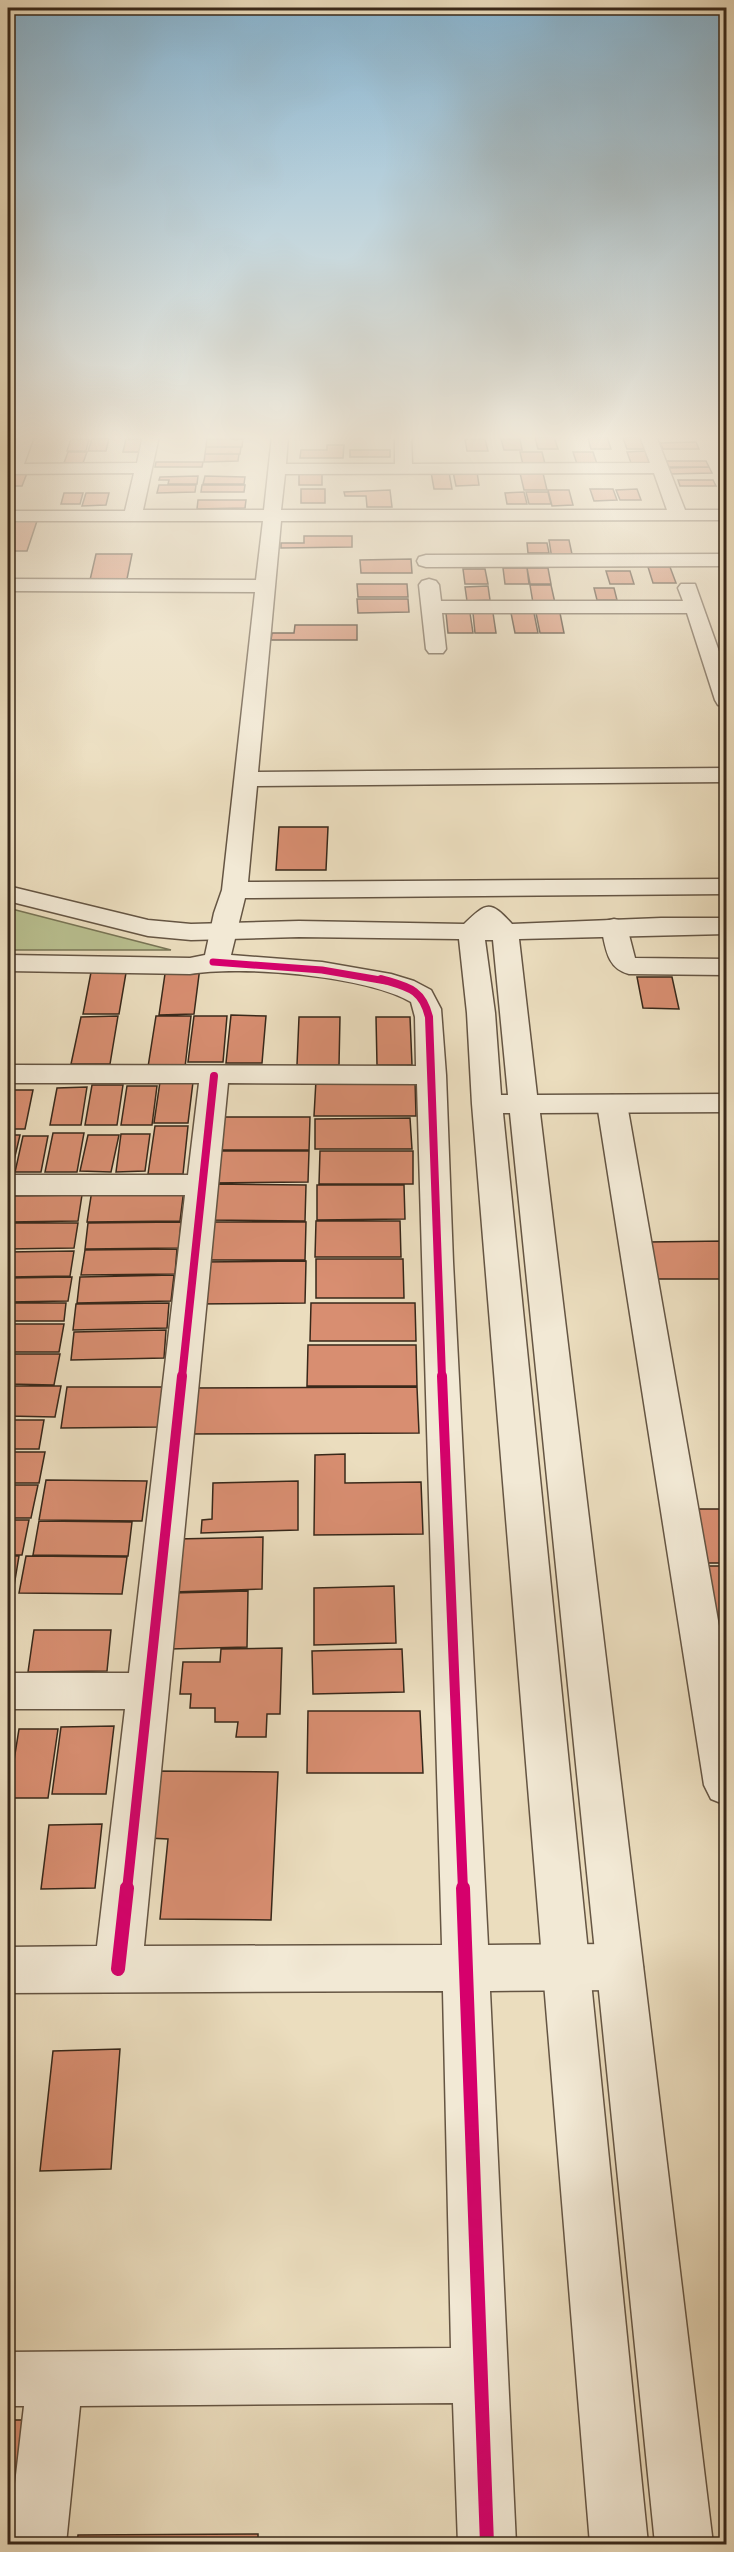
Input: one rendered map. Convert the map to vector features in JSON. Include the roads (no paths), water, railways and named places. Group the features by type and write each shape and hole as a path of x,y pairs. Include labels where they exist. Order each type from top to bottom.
{"street":[{"path":"8,963 190,966 225,924 247,779 267,555"},
{"path":"425,555 436,649"},
{"path":"680,560 726,700"},
{"path":"426,561 726,560"},
{"path":"8,585 264,585"},
{"path":"432,607 694,608"},
{"path":"247,779 726,775"},
{"path":"8,879 107,903 225,924 298,929 488,925 726,913"},
{"path":"8,894 148,928 191,932 225,924 726,887"},
{"path":"225,924 331,971 384,980 408,987 423,998 429,1017 466,1968 478,2375 487,2544"},
{"path":"488,925 726,926"},
{"path":"488,925 512,1014 506,1104 566,1968 619,2544"},
{"path":"614,927 623,962 629,966 726,967"},
{"path":"8,1074 432,1075"},
{"path":"118,1970 214,1076"},
{"path":"506,1104 726,1104"},
{"path":"506,1104 620,1967 684,2544"},
{"path":"612,1104 726,1785"},
{"path":"8,1185 202,1185"},
{"path":"8,1691 148,1691"},
{"path":"8,1970 620,1967"},
{"path":"37,2544 31,2379 478,2375"}]}
